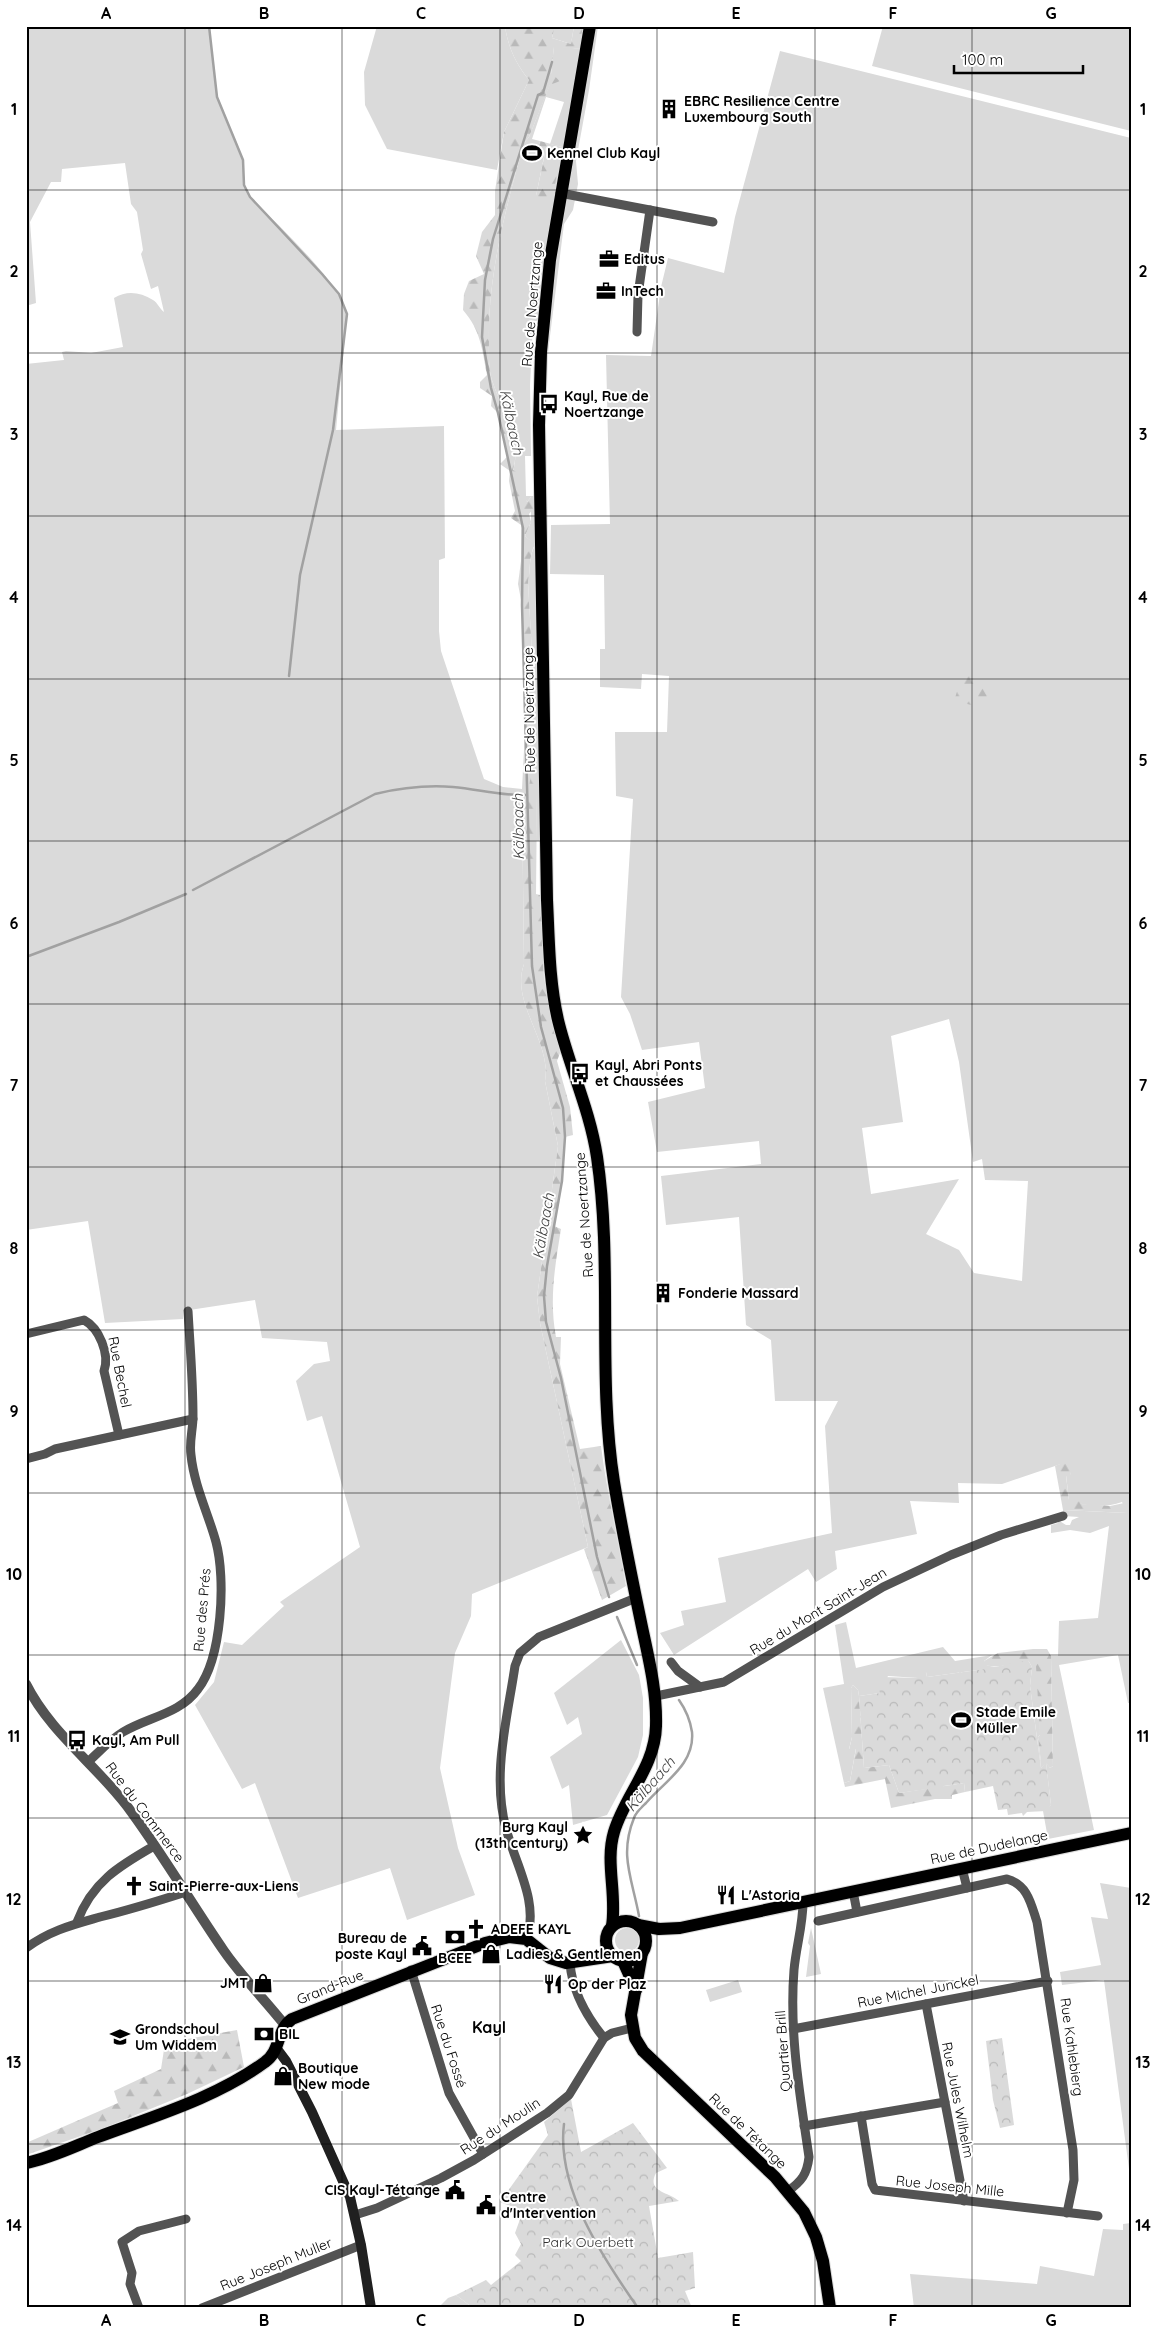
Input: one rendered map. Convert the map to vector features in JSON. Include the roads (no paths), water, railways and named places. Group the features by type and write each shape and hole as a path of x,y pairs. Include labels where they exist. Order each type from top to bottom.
{"main road":[{"name":"Rue de Noertzange","path":"590,26 560,193 543,321 539,425 547,909 551,974 558,1020 589,1121 597,1155 603,1227 609,1434 615,1486 656,1696 656,1728 648,1763 640,1783 621,1814 614,1834 611,1852 614,1890 612,1926"},
{"name":"Rue de Dudelange","path":"644,1949 660,1936 680,1928 1131,1833"},
{"path":"526,1939 550,1958 577,1962 618,1959 630,1961 644,1949 643,1931 635,1923 614,1890"},
{"path":"577,1962 606,1940 612,1926 625,1921 635,1923"},
{"name":"Rue de Dudelange","path":"635,1923 659,1928 680,1928"},
{"name":"Grand-Rue","path":"284,2024 299,2015 411,1970 485,1943 509,1937 526,1939"},
{"path":"606,1940 609,1952 618,1959 636,1990"},
{"name":"Rue de Tétange","path":"644,1949 631,2015 632,2028 642,2051 788,2191 804,2212 816,2237 823,2261 830,2308"},
{"path":"26,2163 205,2096 254,2070 268,2060 277,2049 284,2024"},
{"path":"277,2049 286,2061 331,2152 350,2197 361,2245 371,2308"}],"street":[{"path":"560,193 713,222"},
{"path":"637,332 638,295 650,210"},
{"name":"Rue des Prés","path":"89,1761 122,1733 141,1722 170,1712 186,1702 198,1690 209,1670 215,1648 222,1582 216,1542 193,1470 190,1452 193,1419 188,1311"},
{"name":"Rue Bechel","path":"26,1334 84,1320 94,1326 99,1335 106,1364 104,1371 119,1435"},
{"path":"26,1459 46,1454 55,1449 193,1419"},
{"name":"Rue du Mont Saint-Jean","path":"656,1696 724,1682 884,1587 951,1555 1029,1526 1063,1516"},
{"path":"526,1939 530,1920 527,1896 507,1834 500,1792 500,1769 515,1666 520,1653 539,1637 636,1598"},
{"path":"671,1662 700,1687"},
{"name":"Rue du Commerce","path":"26,1684 49,1721 89,1761 122,1800 186,1892 224,1952 284,2024"},
{"path":"77,1922 84,1901 103,1879 154,1846"},
{"path":"818,1920 967,1888 962,1868"},
{"name":"Rue Kahlebierg","path":"967,1888 1007,1879 1017,1882 1024,1888 1037,1922 1048,1980 1073,2150 1074,2180 1067,2213"},
{"path":"854,1891 858,1912"},
{"path":"26,1948 40,1938 77,1922 99,1918 186,1892"},
{"name":"Quartier Brill","path":"788,2191 801,2181 807,2170 808,2157 795,2063 793,2029 794,1970 803,1921 803,1902"},
{"path":"577,1962 574,1987 596,2028 604,2038 612,2032 632,2028"},
{"name":"Rue du Fossé","path":"411,1970 449,2093 483,2154"},
{"name":"Rue Michel Junckel","path":"793,2029 1048,1980"},
{"name":"Rue Jules Wilhelm","path":"926,2004 964,2201"},
{"name":"Rue du Moulin","path":"354,2214 393,2201 441,2178 547,2113 569,2095 604,2038"},
{"path":"804,2126 945,2102"},
{"name":"Rue Joseph Mille","path":"861,2116 872,2184 875,2190 1098,2216"},
{"path":"139,2308 130,2284 132,2273 122,2242 139,2231 186,2219"},
{"name":"Rue Joseph Muller","path":"202,2308 361,2245"}],"waterway":[{"path":"209,26 217,97 243,160 244,185 250,197 339,294 347,314 333,430 300,575 289,676"},
{"name":"Kälbaach","path":"552,62 543,93 538,95 493,239 485,280 482,337 491,388 523,528 522,605 532,966 541,1027 563,1108 565,1137 562,1181 547,1266 544,1296 546,1322 561,1378 597,1557 609,1597"},
{"path":"193,890 375,794 433,786 526,795"},
{"path":"26,957 119,922 186,894"},
{"name":"Kälbaach","path":"617,1617 637,1665"},
{"name":"Kälbaach","path":"639,1916 628,1867 627,1844 637,1812 677,1771 689,1754 692,1732 684,1707 679,1700"},
{"name":"Kälbaach","path":"564,2124 563,2148 567,2173 575,2197 597,2245 638,2308"}],"place":[{"name":"EBRC Resilience Centre Luxembourg South","path":"669,109"},
{"name":"Kennel Club Kayl","path":"532,153"},
{"name":"Editus","path":"609,259"},
{"name":"InTech","path":"606,291"},
{"name":"Kayl, Rue de Noertzange","path":"549,404"},
{"name":"Kayl, Abri Ponts et Chaussées","path":"580,1073"},
{"name":"Fonderie Massard","path":"663,1293"},
{"name":"Stade Emile Müller","path":"961,1720"},
{"name":"Kayl, Am Pull","path":"77,1740"},
{"name":"Burg Kayl (13th century)","path":"583,1835"},
{"name":"Saint-Pierre-aux-Liens","path":"134,1886"},
{"name":"L'Astoria","path":"726,1895"},
{"name":"ADEFE KAYL","path":"476,1929"},
{"name":"BCEE","path":"455,1937"},
{"name":"Bureau de poste Kayl","path":"422,1946"},
{"name":"Ladies & Gentlemen","path":"491,1954"},
{"name":"JMT","path":"263,1983"},
{"name":"Op der Plaz","path":"553,1984"},
{"name":"BIL","path":"264,2034"},
{"name":"Grondschoul Um Widdem","path":"120,2037"},
{"name":"Boutique New mode","path":"283,2076"},
{"name":"CIS Kayl-Tétange","path":"455,2190"},
{"name":"Centre d'Intervention","path":"486,2205"}],"district":[{"name":"Kayl","path":"489,2027"}],"park label":[{"name":"Park Ouerbett","path":"588,2242"}]}
